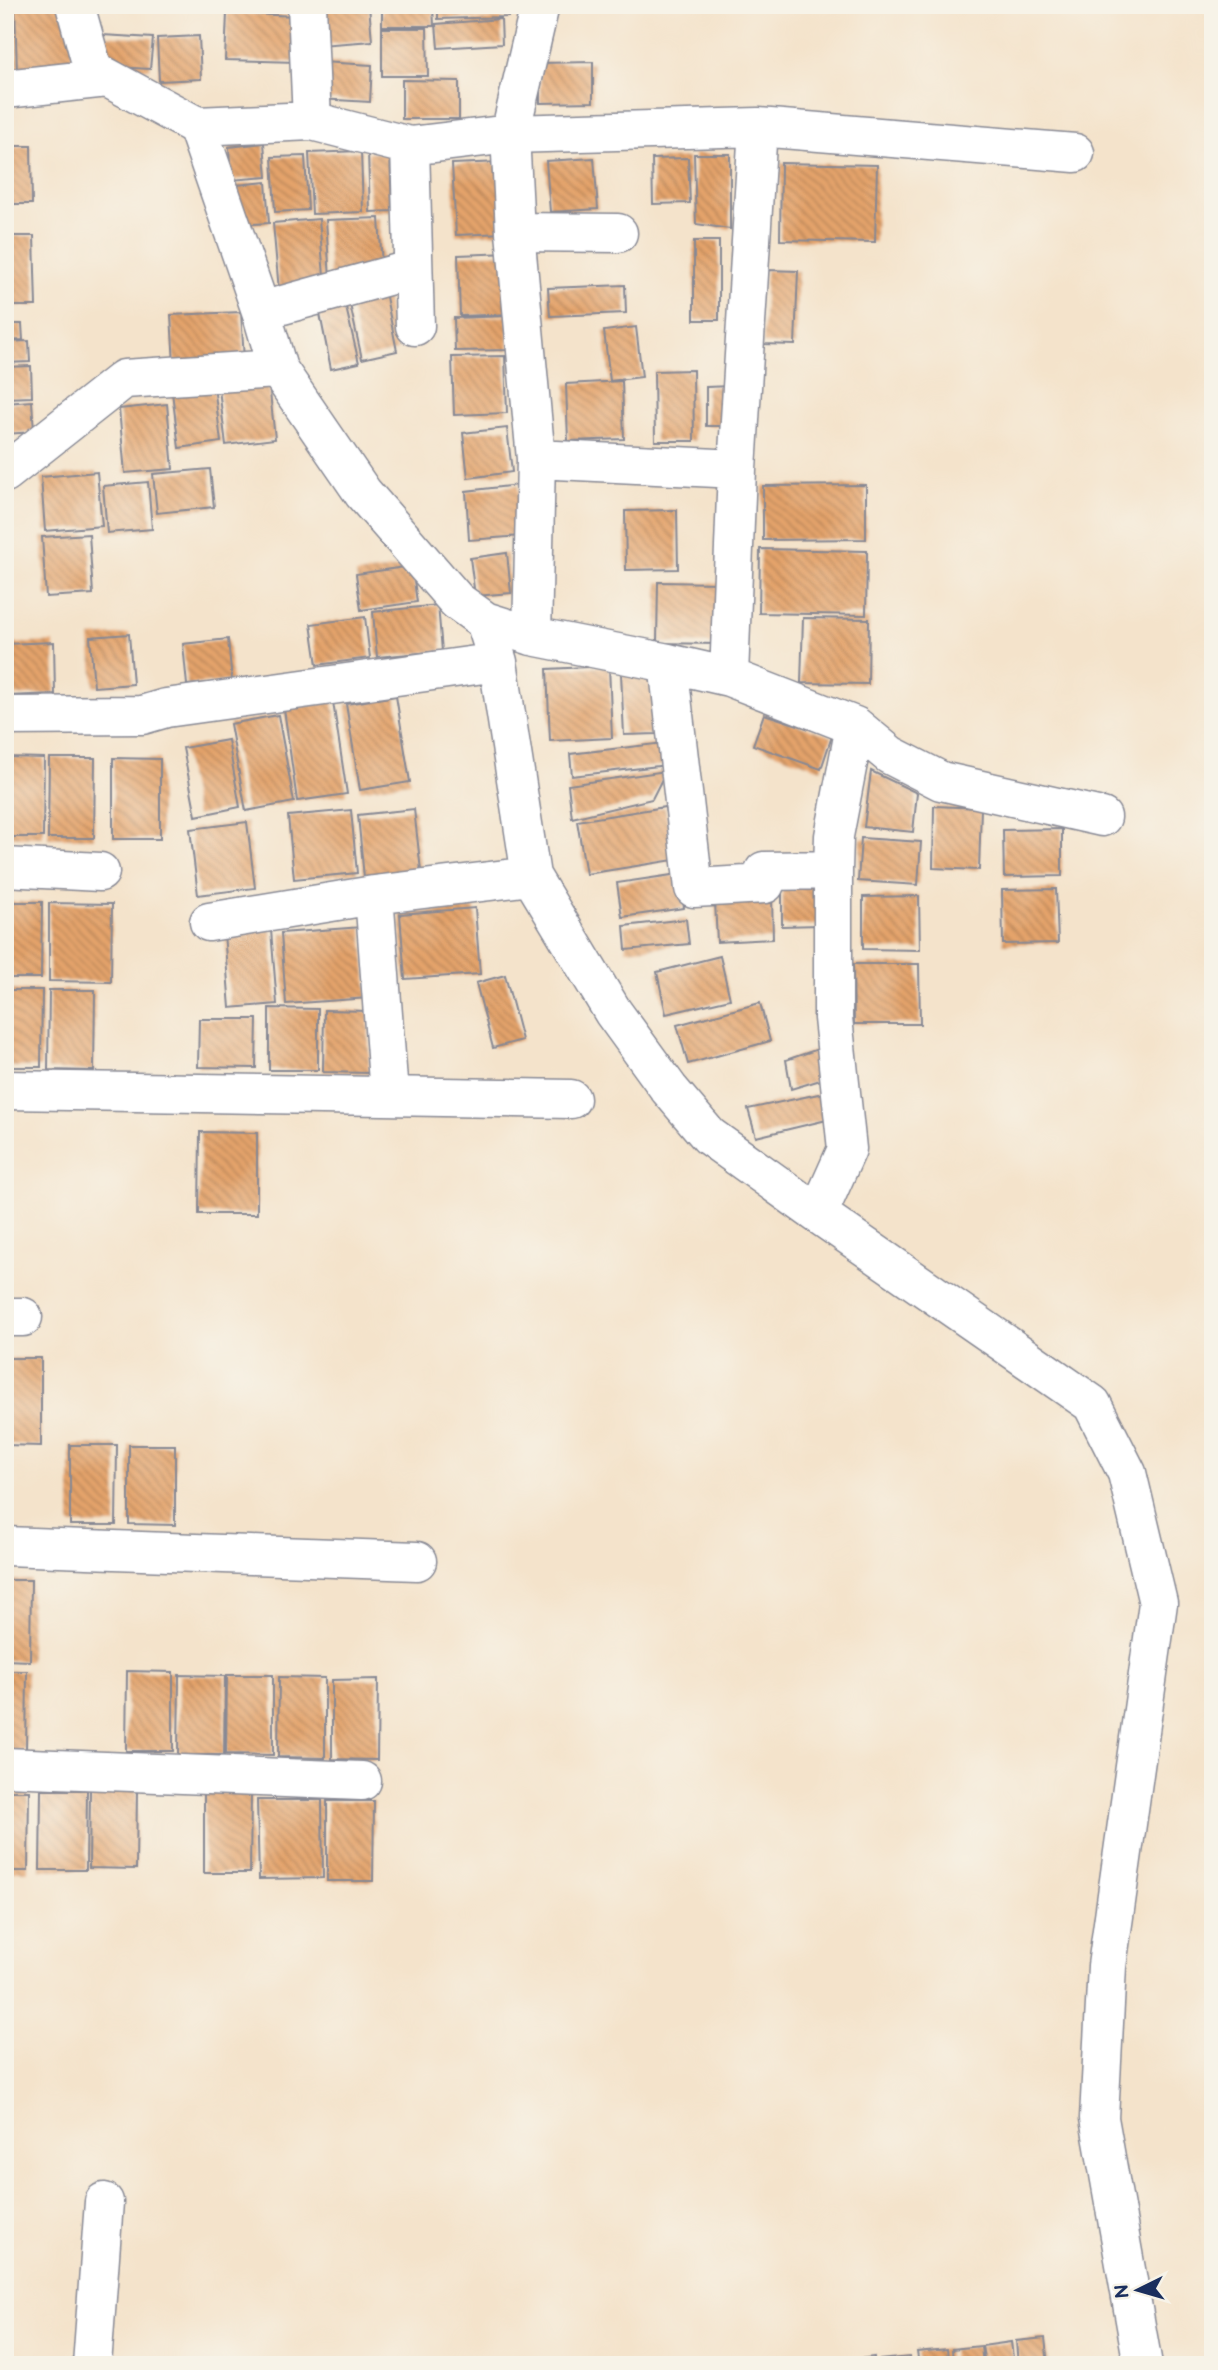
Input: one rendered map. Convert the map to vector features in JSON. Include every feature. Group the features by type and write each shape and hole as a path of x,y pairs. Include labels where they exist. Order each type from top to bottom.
{"street":[{"path":"75,5 93,70 197,126 312,121 410,146 510,134 758,127 1075,153"},
{"path":"307,5 312,121"},
{"path":"532,636 536,459 515,232 510,134 540,5"},
{"path":"5,89 107,78"},
{"path":"197,126 261,311 278,369 363,494 457,601 485,621 532,636 729,677 855,726 890,755 941,781 1101,817"},
{"path":"729,677 737,470 758,127"},
{"path":"410,146 415,326"},
{"path":"515,232 618,233"},
{"path":"261,311 413,269"},
{"path":"5,473 124,379 278,369"},
{"path":"536,459 737,470"},
{"path":"485,621 498,662 531,876 613,1013 669,1089 709,1136 1092,1404 1127,1473 1158,1602 1107,1966 1099,2118 1143,2365"},
{"path":"5,716 142,715 166,708 498,662"},
{"path":"668,663 694,888 765,884 764,871 833,870"},
{"path":"818,1214 847,1149 833,1018 833,870 834,836 855,726"},
{"path":"5,867 100,872"},
{"path":"209,922 374,895 531,876"},
{"path":"374,895 389,1095"},
{"path":"5,1090 571,1099"},
{"path":"5,1546 417,1561"},
{"path":"5,1767 362,1781"},
{"path":"92,2365 104,2202"}],"building":[{"path":"15,5 70,5 73,72 17,74"},
{"path":"317,5 369,5 372,41 320,45"},
{"path":"382,5 433,5 434,26 382,26"},
{"path":"438,5 508,5 508,17 438,19"},
{"path":"227,13 296,16 295,62 225,60"},
{"path":"501,19 502,44 438,48 436,24"},
{"path":"382,28 427,28 428,76 382,76"},
{"path":"102,35 153,38 150,69 99,66"},
{"path":"199,36 201,79 159,81 157,38"},
{"path":"321,62 372,65 370,102 319,99"},
{"path":"593,62 593,102 540,103 540,63"},
{"path":"402,80 459,81 459,119 402,119"},
{"path":"264,143 267,177 231,180 229,147"},
{"path":"5,146 31,146 32,204 5,204"},
{"path":"361,151 363,212 312,214 309,153"},
{"path":"368,152 390,152 392,211 370,212"},
{"path":"694,154 730,154 730,229 696,224"},
{"path":"305,156 308,210 275,212 272,157"},
{"path":"594,158 598,209 550,212 546,161"},
{"path":"688,158 690,203 653,204 652,159"},
{"path":"502,162 505,233 456,235 452,164"},
{"path":"781,163 877,165 875,242 780,240"},
{"path":"266,182 269,223 240,225 237,185"},
{"path":"379,218 382,267 330,279 326,220"},
{"path":"319,219 325,287 279,291 273,223"},
{"path":"5,236 34,236 36,306 5,306"},
{"path":"694,241 719,241 719,320 694,320"},
{"path":"510,253 512,314 460,316 458,255"},
{"path":"766,270 798,271 795,345 763,344"},
{"path":"625,285 626,313 550,316 548,288"},
{"path":"385,292 397,351 362,359 349,300"},
{"path":"345,303 359,363 331,369 319,309"},
{"path":"241,312 244,360 174,364 171,315"},
{"path":"508,316 509,350 455,351 454,318"},
{"path":"5,324 22,324 23,340 5,341"},
{"path":"636,327 642,377 610,381 604,331"},
{"path":"29,341 30,362 5,363 5,342"},
{"path":"505,356 507,413 454,415 452,357"},
{"path":"31,366 32,397 5,398 5,367"},
{"path":"693,370 694,441 655,441 654,371"},
{"path":"622,381 624,439 568,441 566,384"},
{"path":"269,383 275,439 226,445 219,389"},
{"path":"214,386 221,442 179,448 172,392"},
{"path":"731,386 732,426 706,426 706,387"},
{"path":"32,401 34,432 5,434 5,403"},
{"path":"167,404 173,469 125,473 119,409"},
{"path":"507,428 512,472 468,478 463,433"},
{"path":"210,469 214,507 157,513 153,474"},
{"path":"97,472 102,526 45,531 41,477"},
{"path":"148,482 152,529 107,533 103,486"},
{"path":"518,485 521,536 469,540 466,491"},
{"path":"866,485 866,539 763,540 763,486"},
{"path":"677,510 678,569 626,570 625,511"},
{"path":"89,534 93,594 46,597 42,537"},
{"path":"760,549 867,551 866,615 759,613"},
{"path":"507,553 511,593 475,596 470,558"},
{"path":"412,566 417,602 361,610 356,574"},
{"path":"658,582 720,583 718,644 657,643"},
{"path":"438,605 442,651 377,657 373,612"},
{"path":"365,617 370,658 317,665 311,624"},
{"path":"803,618 869,619 868,684 801,683"},
{"path":"129,634 133,684 94,687 90,637"},
{"path":"228,639 232,681 187,685 183,644"},
{"path":"54,642 55,694 7,696 5,644"},
{"path":"609,666 612,738 550,741 547,669"},
{"path":"653,671 657,734 624,735 621,673"},
{"path":"396,696 410,782 360,790 346,704"},
{"path":"333,702 347,794 297,801 284,709"},
{"path":"764,714 832,736 821,769 753,745"},
{"path":"278,715 294,802 246,811 230,724"},
{"path":"228,740 240,807 196,816 183,748"},
{"path":"664,743 667,765 572,776 570,754"},
{"path":"5,757 44,758 43,837 5,837"},
{"path":"49,758 95,758 94,838 48,838"},
{"path":"113,758 160,759 160,839 113,839"},
{"path":"666,771 652,799 572,818 568,785"},
{"path":"871,771 917,793 913,832 864,827"},
{"path":"934,806 981,808 979,870 933,868"},
{"path":"665,807 674,860 586,874 577,821"},
{"path":"414,809 421,871 364,878 358,815"},
{"path":"351,810 357,873 294,879 288,816"},
{"path":"247,822 255,888 198,895 190,829"},
{"path":"1062,829 1062,876 1004,877 1003,830"},
{"path":"861,838 921,842 918,885 858,881"},
{"path":"679,874 684,908 622,917 617,883"},
{"path":"819,881 820,925 782,926 782,882"},
{"path":"1056,889 1058,943 1003,944 1002,890"},
{"path":"919,896 920,950 863,949 863,897"},
{"path":"772,898 773,939 717,942 715,901"},
{"path":"5,902 42,902 41,978 5,978"},
{"path":"49,903 112,904 111,982 49,981"},
{"path":"475,908 480,974 405,979 400,914"},
{"path":"686,919 689,944 626,950 624,926"},
{"path":"362,927 368,998 286,1004 281,933"},
{"path":"271,930 277,1004 230,1008 224,933"},
{"path":"720,956 730,999 666,1014 657,972"},
{"path":"853,964 919,964 920,1024 854,1024"},
{"path":"505,975 522,1040 493,1048 476,983"},
{"path":"5,990 42,990 41,1067 5,1067"},
{"path":"49,990 95,990 94,1071 48,1070"},
{"path":"760,1003 770,1041 688,1064 677,1025"},
{"path":"269,1008 318,1009 318,1070 269,1070"},
{"path":"324,1010 369,1011 369,1073 323,1072"},
{"path":"199,1019 257,1019 256,1068 198,1067"},
{"path":"821,1048 827,1078 791,1089 786,1060"},
{"path":"828,1092 835,1118 756,1137 748,1109"},
{"path":"200,1132 257,1133 257,1214 199,1214"},
{"path":"5,1358 41,1358 41,1446 5,1445"},
{"path":"70,1445 117,1445 116,1525 70,1525"},
{"path":"129,1445 175,1445 175,1525 129,1524"},
{"path":"5,1580 31,1580 30,1661 5,1660"},
{"path":"5,1671 27,1671 26,1751 5,1751"},
{"path":"127,1671 173,1672 173,1751 126,1751"},
{"path":"179,1675 225,1676 224,1755 178,1755"},
{"path":"227,1675 273,1675 273,1755 226,1754"},
{"path":"279,1677 325,1678 325,1758 278,1757"},
{"path":"378,1679 377,1760 332,1759 332,1680"},
{"path":"90,1789 137,1789 136,1869 89,1868"},
{"path":"41,1790 87,1790 86,1870 40,1870"},
{"path":"5,1791 29,1791 28,1871 5,1871"},
{"path":"204,1793 251,1793 250,1873 204,1873"},
{"path":"257,1800 322,1800 323,1878 259,1879"},
{"path":"327,1801 374,1801 373,1881 327,1881"},
{"path":"1045,2338 1048,2365 1018,2365 1016,2341"},
{"path":"1011,2342 1014,2365 985,2365 982,2346"},
{"path":"981,2346 983,2365 953,2365 952,2349"},
{"path":"947,2349 949,2365 919,2365 917,2352"},
{"path":"874,2357 875,2365 846,2365 845,2361"},
{"path":"909,2357 910,2365 881,2365 880,2360"}]}
